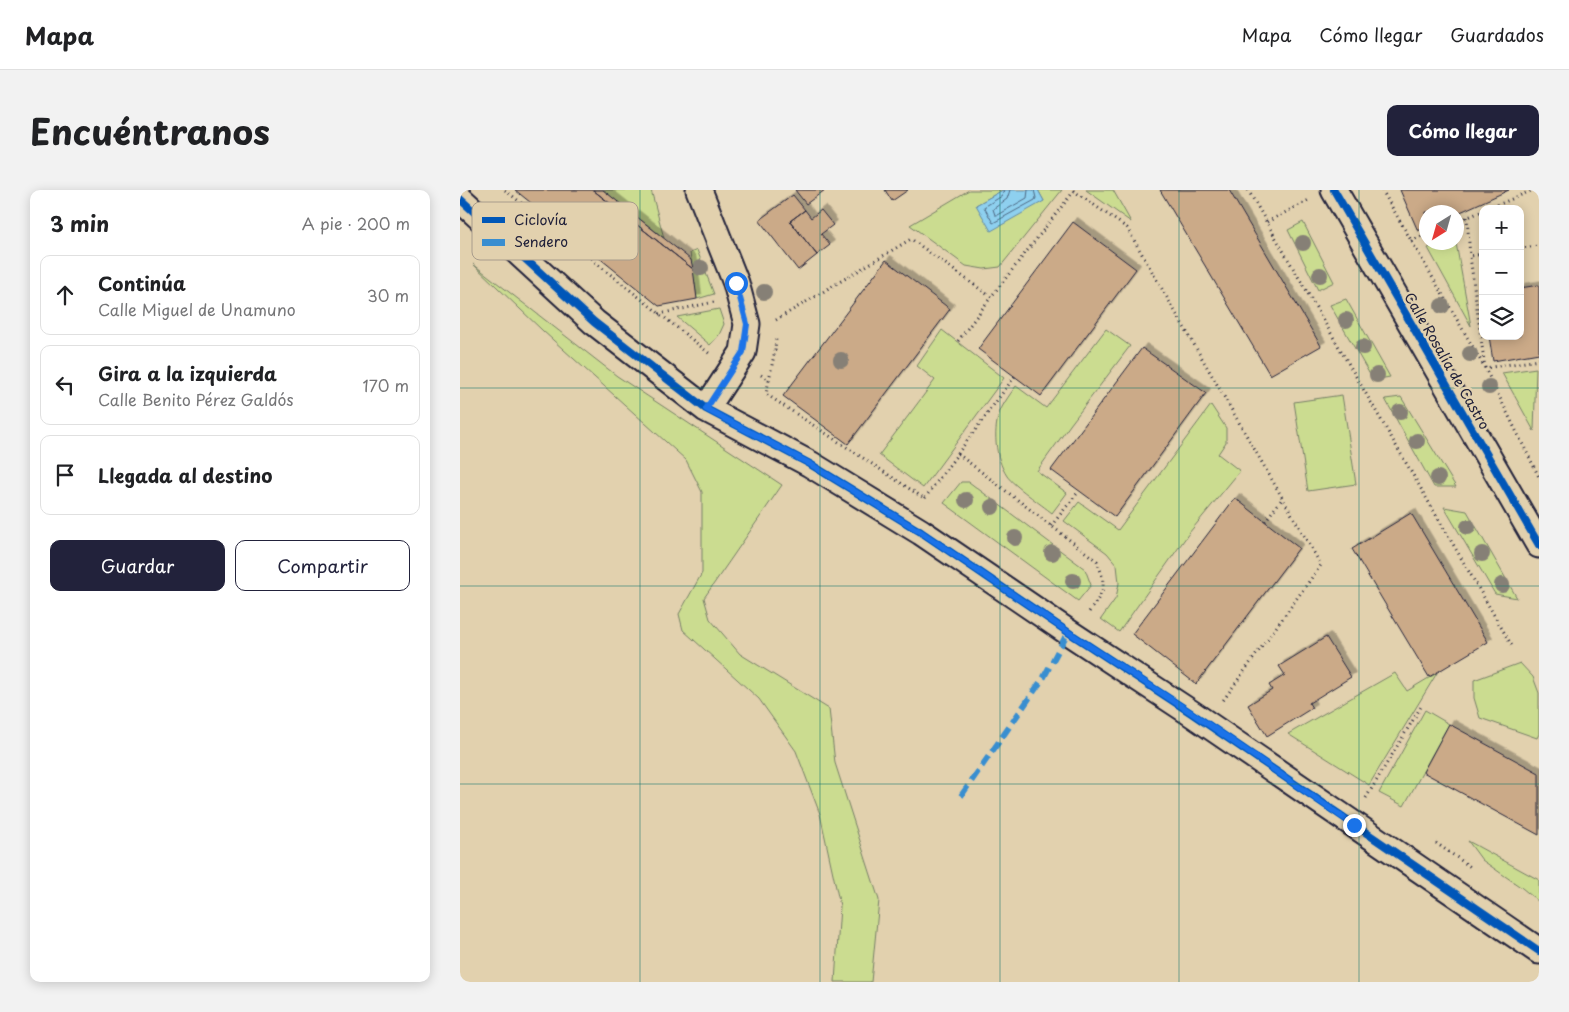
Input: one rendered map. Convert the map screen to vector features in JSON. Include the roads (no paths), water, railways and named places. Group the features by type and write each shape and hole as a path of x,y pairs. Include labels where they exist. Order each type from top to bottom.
{"street":[{"path":"699,190 736,283 747,324 743,352 706,409"},
{"name":"Calle Rosalía de Castro","path":"1334,190 1539,545"},
{"path":"460,199 472,210"},
{"path":"526,260 594,322 706,409 810,464 921,532 1068,632 1192,713 1539,951"}],"water":[{"path":"1003,190 1038,190 1044,201 991,231 976,205"}]}
